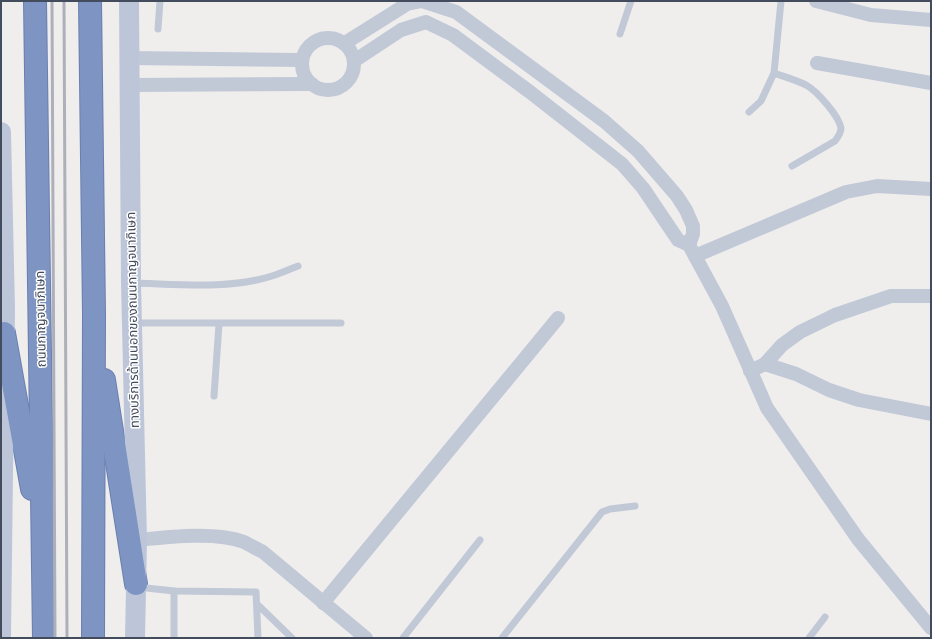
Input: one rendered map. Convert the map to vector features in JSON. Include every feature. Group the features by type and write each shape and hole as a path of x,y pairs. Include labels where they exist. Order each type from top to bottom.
{"highway":[{"name":"ถนนกาญจนาภิเษก","path":"35,1 44,638"},
{"path":"90,1 94,314 93,638"},
{"path":"94,314 135,585"},
{"path":"4,333 43,555"}],"main road":[{"name":"ทางบริการด้านนอกของถนนกาญจนาภิเษก","path":"129,1 128,58 131,283 137,540 135,638"},
{"path":"1,132 4,333 1,638"}],"street":[{"path":"422,1 426,22"},
{"path":"345,43 407,4 422,1 456,12 604,121 638,151 674,192 686,210 693,226 692,250"},
{"path":"816,1 870,15 931,20"},
{"path":"354,61 401,30 426,22 453,36 530,92 622,164 643,188 678,240 692,250 722,306 767,408 858,539 931,628"},
{"path":"129,85 312,84 324,90 338,88 349,80 354,68 353,54 345,43 332,38 319,39 308,48 302,60 304,73 312,84"},
{"path":"128,58 302,60"},
{"path":"817,63 931,83"},
{"path":"692,250 846,192 877,186 931,189"},
{"path":"750,371 765,364 782,344 800,332 835,315 891,296 931,296"},
{"path":"323,603 558,318"},
{"path":"765,364 796,374 829,390 859,400 931,414"},
{"path":"137,540 173,536 226,537 244,542 263,552 366,638"}],"lane":[{"path":"158,29 160,1"},
{"path":"620,34 631,1"},
{"path":"749,112 761,101 774,73 781,1"},
{"path":"774,73 807,86 820,96 838,122 841,129 840,135 835,142 792,166"},
{"path":"131,283 197,285 235,283 272,276 298,266"},
{"path":"132,323 341,323"},
{"path":"214,396 220,324"},
{"path":"502,638 602,512 610,509 635,506"},
{"path":"403,638 480,540"},
{"path":"135,585 174,590 256,592 258,606 258,638"},
{"path":"174,590 174,638"},
{"path":"258,606 292,638"},
{"path":"809,638 825,617"}],"railway":[{"path":"52,1 55,638"},
{"path":"64,1 67,638"}]}
